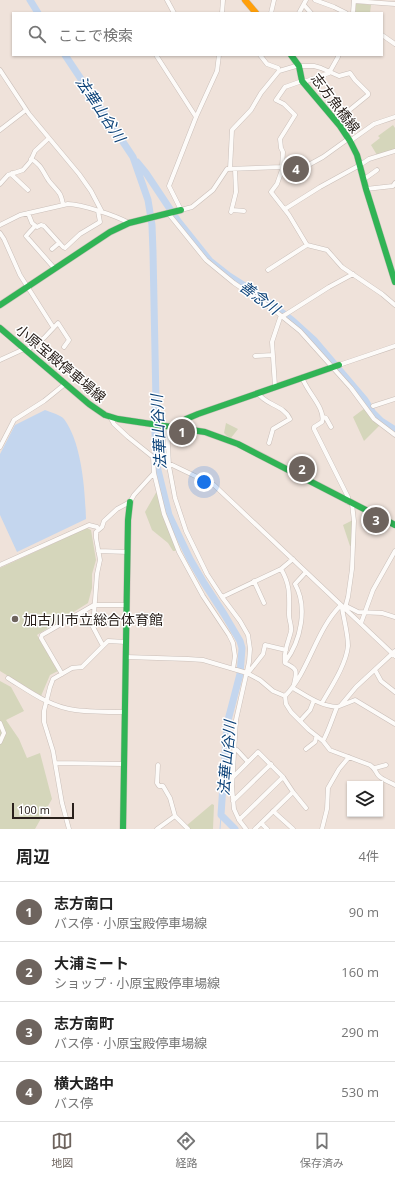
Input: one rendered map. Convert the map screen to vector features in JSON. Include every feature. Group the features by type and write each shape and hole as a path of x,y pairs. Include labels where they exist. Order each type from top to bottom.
{"main road":[{"path":"245,0 255,12"},
{"name":"志方魚橋線","path":"292,56 299,66 303,82 336,121 358,155 363,180 395,282"},
{"path":"0,304 110,232 129,223 145,218 179,211"},
{"name":"小原宝殿停車場線","path":"0,328 89,404 101,412 110,416 204,432 229,440 395,525"},
{"path":"179,428 186,419 275,386 339,365"},
{"path":"123,829 130,502"}],"street":[{"path":"167,0 173,12"},
{"path":"222,12 223,0"},
{"path":"271,12 274,0"},
{"path":"300,12 306,0"},
{"path":"315,0 344,12"},
{"path":"353,12 354,0 395,4"},
{"path":"304,5 310,12"},
{"path":"383,36 395,44"},
{"path":"157,56 196,117"},
{"path":"219,56 217,71 196,117 168,186 179,211 192,207 209,194 225,171 232,169 307,167 374,124 395,117"},
{"path":"261,56 267,64 278,68"},
{"path":"338,56 330,72 285,87 276,100 284,104 295,115 280,138 283,167 277,184 271,192 285,209 307,245 328,250 339,264 395,305"},
{"path":"244,211 231,211 236,192 232,169 232,130 251,110 261,93 279,71 299,66 314,66 339,76 350,73 368,93 368,95 336,121"},
{"path":"0,70 26,110 91,190 100,212 100,222 80,234 65,248 43,225 35,226 26,236 55,269"},
{"path":"0,130 26,110"},
{"path":"0,184 8,175 23,170 38,147 49,138"},
{"path":"285,209 320,186 376,156 391,153 395,150"},
{"path":"31,159 38,163 50,182 59,190 63,205"},
{"path":"363,180 377,170"},
{"path":"12,173 12,175 28,190"},
{"path":"366,189 393,186 395,182"},
{"path":"0,225 28,213 73,204 129,223"},
{"path":"28,213 32,223 35,226"},
{"path":"169,213 206,260 234,283 283,317 308,340 351,388 374,419 395,435"},
{"path":"0,233 20,275 53,327"},
{"path":"52,249 59,243"},
{"path":"268,270 307,245"},
{"path":"275,386 272,342 280,318 329,287 353,274"},
{"path":"0,360 25,350 44,338 58,323 69,340 64,347"},
{"path":"339,365 395,346"},
{"path":"256,356 273,355"},
{"path":"302,377 321,410 322,422 314,427 314,429 348,497 354,521 350,582 344,606 342,608 348,641 347,649 335,680 322,703"},
{"path":"0,447 14,420 44,401 65,384"},
{"path":"258,393 260,397 286,412 290,419 273,429 269,443"},
{"path":"373,406 395,399"},
{"path":"110,416 114,424 139,447 153,456 214,485 394,653 352,691 339,706 323,741"},
{"path":"322,417 326,418 331,427"},
{"path":"166,426 168,462 175,498 188,536 207,574 248,635 250,649 236,720 232,777 234,809 239,820 246,829"},
{"path":"153,456 154,473 164,514 179,552 209,605 229,634 233,643 235,656 233,669"},
{"path":"103,646 93,627 94,605 100,560 96,532 102,527 104,521 117,509 130,502 134,495 154,473"},
{"path":"0,565 89,525 97,527"},
{"path":"98,551 128,552"},
{"path":"361,623 373,590 395,551"},
{"path":"222,597 281,569 293,559"},
{"path":"281,569 288,585 290,598 289,616 292,627 286,650 285,662"},
{"path":"285,662 294,647 302,611 301,598 295,584 306,572"},
{"path":"254,581 264,603"},
{"path":"62,674 41,638 42,635 94,605 127,605"},
{"path":"344,606 358,612 365,611 382,613 395,617"},
{"path":"285,696 294,687 324,628 344,606"},
{"path":"68,829 50,738 44,722 46,701 53,680 72,668 82,667 108,641 126,642"},
{"path":"245,672 264,654 265,645 286,650"},
{"path":"126,658 188,658 203,660 245,672 260,680 273,691 285,696"},
{"path":"285,662 294,668 296,672 294,687"},
{"path":"375,670 381,681 395,692"},
{"path":"8,678 46,701 74,710 125,712"},
{"path":"294,687 314,700 322,703 339,706 355,700 395,724"},
{"path":"285,696 286,704 300,721 316,738 323,741 333,752 370,765 375,768 377,774 395,786"},
{"path":"300,721 310,710 314,700"},
{"path":"0,723 4,733 0,742"},
{"path":"306,749 315,742 316,738"},
{"path":"237,750 248,762"},
{"path":"232,777 258,752 271,764 306,808"},
{"path":"322,829 327,809 328,788 349,757"},
{"path":"55,763 124,764"},
{"path":"233,801 271,764"},
{"path":"158,765 157,783 159,786 163,786 166,790 175,816 188,829"},
{"path":"375,768 386,765"},
{"path":"239,820 283,778"},
{"path":"255,829 293,792"},
{"path":"273,811 293,829"},
{"path":"157,829 175,816"},
{"path":"261,824 267,829"}],"green space":[{"path":"356,3 371,5 370,12 355,12"},
{"path":"393,125 395,128 395,150 377,155 371,145 380,138 378,136"},
{"path":"365,408 380,425 364,441 353,417"},
{"path":"226,423 238,429 231,438 224,433"},
{"path":"157,491 177,549 175,551 173,551 168,543 152,530 145,512"},
{"path":"353,520 352,545 350,546 343,525"},
{"name":"加古川市立総合体育館","path":"87,528 91,530 96,560 92,574 92,588 88,603 37,635 58,671 50,675 41,696 0,671 0,568"},
{"path":"0,681 11,687 24,711 6,720 19,739 27,758 40,753 52,799 35,829 0,829"},
{"path":"212,804 214,805 213,829 189,829 186,826"}],"water":[{"path":"45,410 64,419 75,441 79,454 85,495 86,519 17,552 0,515 0,454 15,425"}],"waterway":[{"name":"法華山谷川","path":"30,0 37,12"},
{"name":"法華山谷川","path":"66,56 133,157 148,200 152,225 153,252 156,402 154,416 157,466 169,515 190,559 240,641 242,648 240,674 227,724 221,815 235,829"},
{"name":"善念川","path":"137,162 178,221 210,261 229,276 262,297 293,321 314,340 365,400 373,413 381,421 395,430"},
{"path":"220,829 221,815"}],"traffic: fast":[{"path":"292,56 299,66 302,81 340,126 357,155 395,282"},
{"path":"0,305 110,232 129,223 181,210"},
{"path":"0,328 89,404 105,415 118,419 205,432 238,444 395,525"},
{"path":"179,428 186,419 198,414 339,365"},
{"path":"123,829 128,520 130,502"}],"traffic: slow":[{"path":"245,0 255,12"}],"place":[{"name":"横大路中","path":"296,169"},
{"name":"志方南口","path":"182,432"},
{"name":"大浦ミート","path":"302,469"},
{"name":"志方南町","path":"376,520"},
{"name":"加古川市立総合体育館","path":"15,619"}]}
